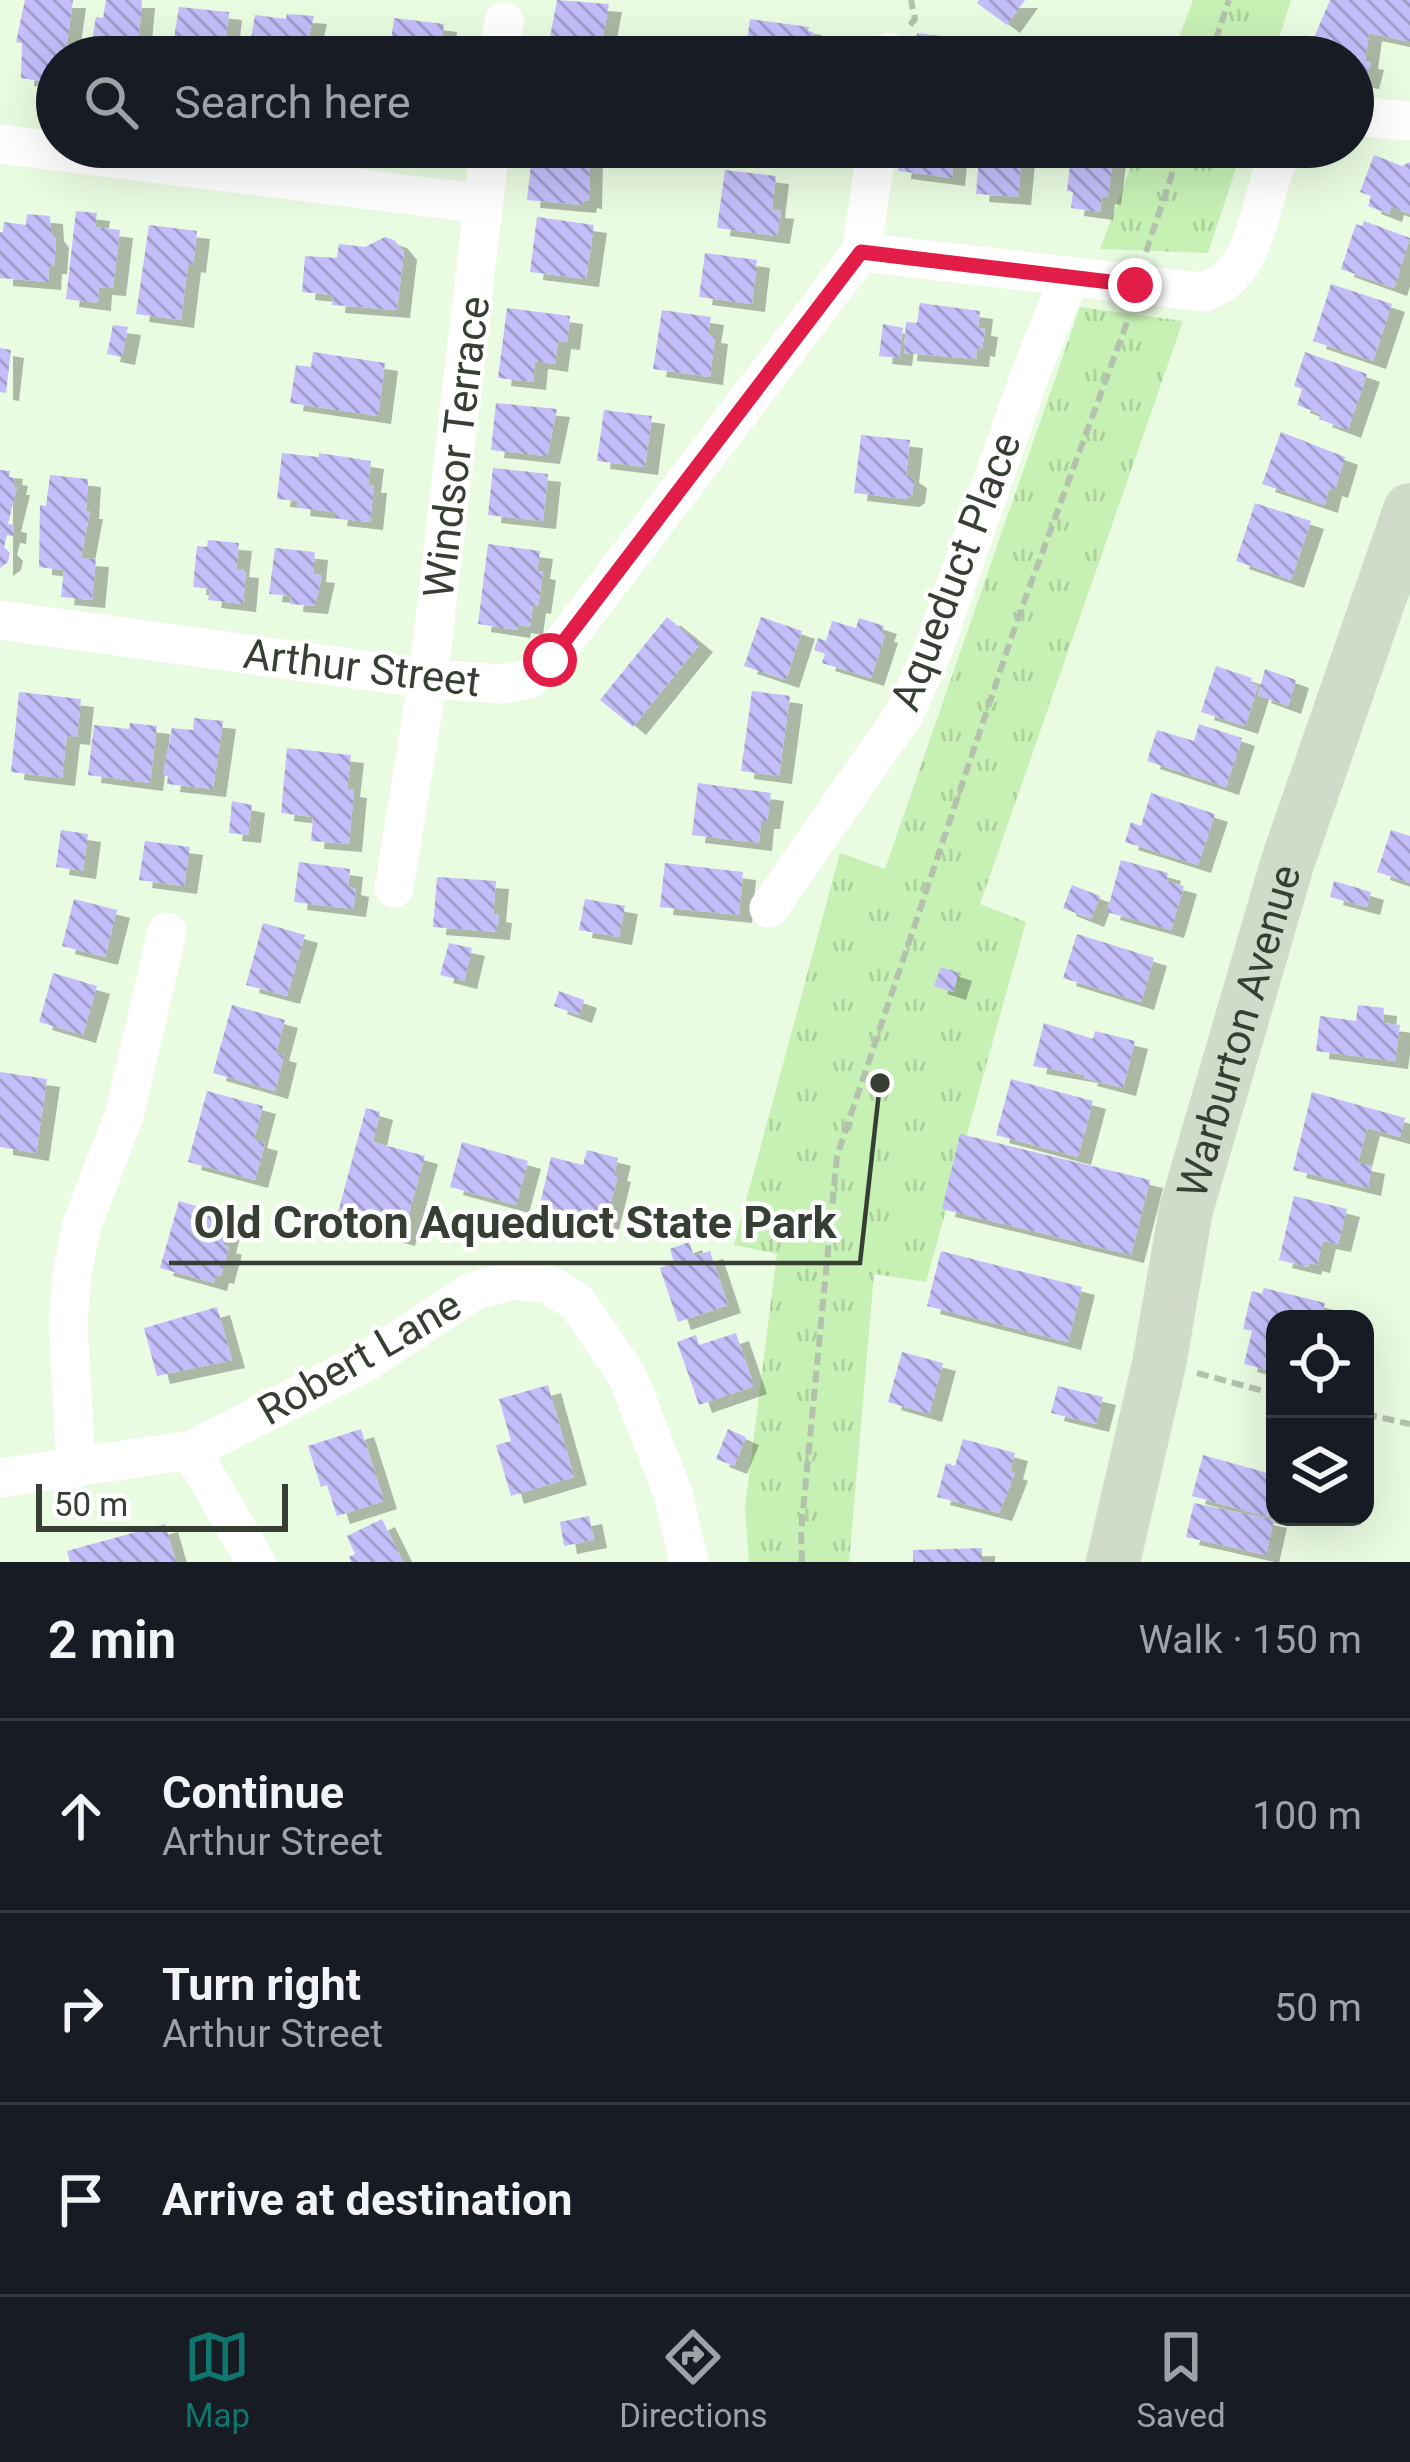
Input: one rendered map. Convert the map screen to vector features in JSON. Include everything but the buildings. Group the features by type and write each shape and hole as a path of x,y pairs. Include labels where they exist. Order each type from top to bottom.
{"street":[{"path":"1374,118 1410,122"},
{"path":"0,144 36,148"},
{"path":"194,168 484,204"},
{"name":"Windsor Terrace","path":"394,888 428,679 488,168"},
{"path":"874,168 861,252 1204,292 1224,285 1253,240 1278,168"},
{"name":"Arthur Street","path":"0,620 428,679 503,684 529,679 550,660 861,252"},
{"name":"Aqueduct Place","path":"769,908 904,714 932,653 1031,372 1070,276"},
{"name":"Warburton Avenue","path":"1113,1562 1159,1364 1186,1210 1288,861 1410,510"},
{"path":"76,1468 68,1323 72,1273 82,1224 124,1116 167,932"},
{"name":"Robert Lane","path":"0,1478 191,1450 369,1360 473,1291 513,1280 546,1283 577,1302 628,1377 673,1494 689,1562"},
{"path":"191,1450 256,1562"}],"path":[{"path":"1217,36 1228,0"},
{"path":"802,1562 837,1156 1017,621 1127,324 1173,168"},
{"path":"1226,1380 1266,1391"},
{"path":"1374,1416 1410,1424"}],"green space":[{"path":"1193,0 1291,0 1280,36 1180,36"},
{"path":"1130,168 1236,168 1208,253 1100,249"},
{"path":"1080,307 1183,321 980,904 1026,922 926,1282 874,1274 849,1562 749,1562 745,1507 777,1254 734,1245 840,853 885,869"}],"place":[{"name":"Old Croton Aqueduct State Park","path":"880,1083"}],"route":[{"path":"550,660 861,252 1135,285"}]}
